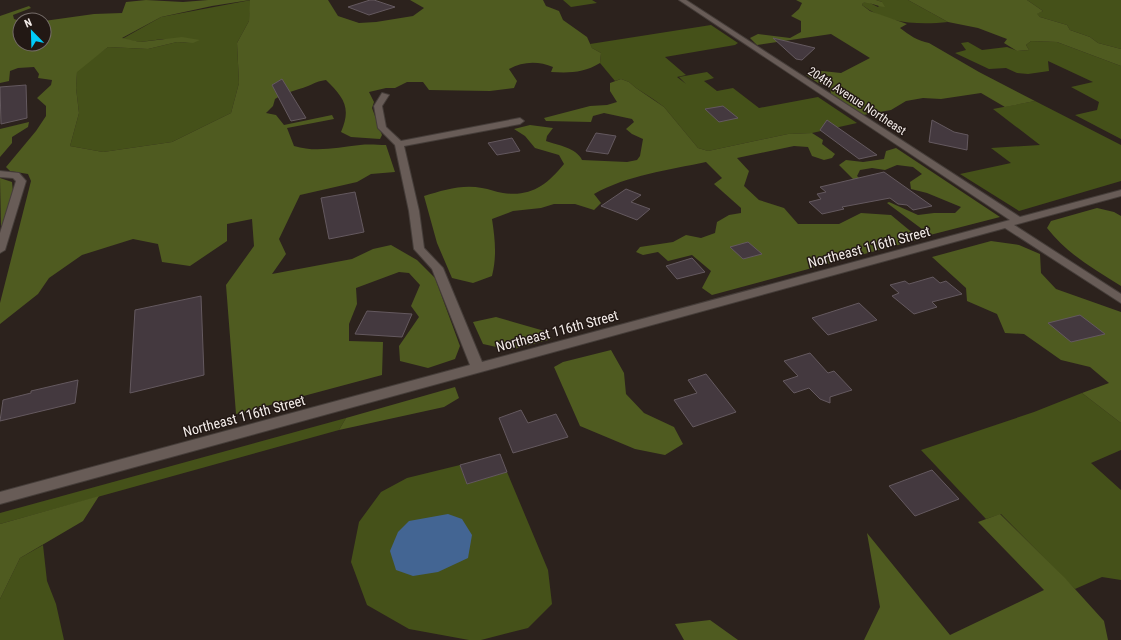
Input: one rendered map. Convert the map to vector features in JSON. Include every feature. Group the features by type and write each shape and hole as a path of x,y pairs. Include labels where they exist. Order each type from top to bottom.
{"street":[{"name":"204th Avenue Northeast","path":"682,0 1013,223 1121,299"},
{"path":"385,95 378,106 382,128 399,144 414,211 419,249 437,268 478,368"},
{"path":"399,144 520,122"},
{"path":"0,174 16,175 21,181 0,250"},
{"name":"Northeast 116th Street","path":"0,498 1121,193"}],"green space":[{"path":"146,0 183,2 208,0 250,0 328,0 338,16 359,23 413,16 424,8 410,0 543,0 546,6 559,11 563,20 587,37 592,48 601,53 600,63 588,69 576,72 551,72 553,67 537,63 525,63 514,66 509,69 517,81 514,88 490,91 429,90 423,82 407,82 395,88 386,88 369,92 374,102 372,108 382,135 380,139 351,137 341,132 346,116 346,109 341,97 326,80 317,82 275,99 273,106 266,113 276,115 284,125 332,115 334,119 287,128 294,146 319,149 363,145 386,145 395,172 371,174 357,182 300,195 279,239 286,254 272,274 352,259 373,249 391,245 417,260 435,278 460,346 455,359 428,368 400,361 399,346 419,317 411,306 420,285 409,273 399,272 356,288 357,304 349,324 349,341 383,342 382,375 236,414 226,285 254,246 252,219 227,224 227,241 190,266 162,262 158,244 133,239 82,255 49,278 38,294 0,324 0,303 31,181 28,174 10,171 6,167 36,131 46,116 46,106 37,98 51,85 52,80 38,78 39,74 34,67 18,68 10,71 9,81 0,83 0,16 29,6 31,8 21,12 12,12 12,52 52,52 52,20 94,14 122,13 126,2","holes":["250,0 249,21 237,43 239,83 231,113 172,142 103,152 70,146 79,113 76,88 77,72 108,47 148,49 177,42 193,43 200,40 182,37 140,42 122,38 161,17 212,6"]},
{"path":"251,0 249,21 237,43 239,83 231,113 172,142 103,152 70,146 79,113 76,88 77,70 108,47 148,49 177,42 193,43 163,39 140,42 122,39 161,17"},
{"path":"563,0 592,0 597,3 571,7"},
{"path":"796,0 876,0 882,2 885,7 866,3 863,3 862,5 870,11 907,24 900,28 921,41 929,43 979,72 1035,101 1005,107 981,93 941,99 923,98 906,101 891,110 863,115 831,94 830,86 818,83 806,75 822,71 841,73 870,58 831,34 757,45 750,38 758,34 790,38 801,32 801,21 791,16 799,9 802,3"},
{"path":"876,0 908,0 948,22 915,23 892,20 871,11 862,5 863,3 868,2 878,7 882,2"},
{"path":"908,0 1027,0 1043,11 1037,14 1040,17 1067,25 1070,30 1090,37 1098,43 1121,49 1121,66 1057,42 1031,41 1026,45 1029,50 1017,51 1004,43 1007,39 978,28 948,22"},
{"path":"1027,0 1121,0 1121,49 1098,43 1090,37 1070,30 1067,25 1040,17 1036,14 1043,11"},
{"path":"711,25 738,43 735,45 665,57 686,75 677,77 686,84 679,77 707,72 714,78 704,81 717,91 733,88 759,108 818,97 857,123 812,133 788,134 708,151 698,148 664,107 629,82 621,79 615,81 600,63 601,53 592,48 590,44"},
{"path":"1031,41 1057,42 1121,66 1121,139 1075,115 1097,110 1099,102 1071,87 1093,82 1048,61 1049,71 1028,74 1017,73 1006,68 989,69 955,53 966,50 961,43 968,42 982,50 1007,47 1018,51 1029,50 1026,45"},
{"path":"621,79 629,82 664,107 698,148 708,151 788,134 812,133 823,140 822,144 835,154 832,158 824,160 812,156 808,147 794,146 737,158 749,171 744,186 759,200 784,208 798,224 839,224 861,213 891,215 920,239 712,295 702,288 711,271 692,255 668,261 658,252 643,255 636,252 640,247 673,242 686,235 701,238 715,233 717,222 729,215 741,213 741,208 714,184 722,178 706,162 648,174 607,187 594,194 601,203 594,210 575,204 554,204 541,208 513,211 492,219 495,261 492,276 473,283 452,278 437,243 424,196 460,187 485,188 513,194 538,188 551,178 564,164 559,155 535,148 525,136 514,129 530,125 553,128 547,136 546,141 571,150 582,160 627,162 637,160 640,156 643,139 632,134 626,129 634,122 632,119 604,113 593,116 591,122 546,121 544,118 590,106 607,105 617,102 610,91 610,83"},
{"path":"1035,101 1121,145 1121,181 1019,211 960,174 1011,163 991,148 1040,145 993,109"},
{"path":"29,122 28,127 12,137 12,143 0,157 0,129"},
{"path":"896,148 1000,217 930,235 887,203 889,202 918,215 955,213 961,207 927,193 911,189 910,182 922,174 913,167 897,165 885,170 872,168 860,170 857,176 873,191 857,183 839,165 846,160 863,162 884,159 886,151"},
{"path":"0,178 12,182 13,192 1,228"},
{"path":"1097,208 1114,212 1121,216 1121,286 1091,267 1063,246 1047,228 1051,221"},
{"path":"991,241 1019,245 1040,254 1041,273 1056,289 1121,312 1121,423 1082,393 1109,383 1090,367 1061,360 1024,334 1005,333 997,314 967,301 966,288 932,257"},
{"path":"496,317 548,332 552,339 510,350 483,344 473,322"},
{"path":"611,350 624,373 626,394 644,413 674,427 683,444 665,455 635,449 580,426 554,367 563,362"},
{"path":"455,387 459,398 444,407 339,430 346,418"},
{"path":"1082,393 1121,423 1121,450 1091,463 1121,490 1121,580 1102,577 1075,589 1001,514 986,519 921,450 1034,412"},
{"path":"346,418 339,430 0,524 0,513"},
{"path":"460,465 467,484 507,472 548,570 552,604 528,628 481,640 469,640 409,629 367,605 351,562 359,522 381,492 407,478"},
{"path":"99,496 83,521 20,558 0,599 0,524"},
{"path":"1000,514 1065,578 1104,621 1108,640 864,640 880,607 867,533 950,635 1044,590 978,522"},
{"path":"43,545 47,581 56,604 64,640 0,640 0,599 20,558"},
{"path":"710,620 738,640 684,640 675,624"}],"water":[{"path":"448,514 462,519 472,535 468,558 438,572 413,576 396,570 390,551 398,532 409,521"}],"building":[{"path":"370,0 395,7 369,15 348,7"},
{"path":"773,38 815,48 802,60 796,59"},
{"path":"282,79 306,118 291,121 272,85"},
{"path":"26,85 27,118 1,124 0,87"},
{"path":"723,106 738,118 719,122 705,109"},
{"path":"827,120 877,155 859,159 820,130"},
{"path":"932,120 954,132 968,135 967,150 929,142"},
{"path":"596,133 616,136 608,154 586,151"},
{"path":"512,138 520,151 497,155 488,143"},
{"path":"884,172 932,206 913,210 907,205 898,204 890,198 842,207 844,209 822,214 809,202 821,199 817,194 826,192 820,187"},
{"path":"626,189 641,195 631,202 650,209 637,220 601,206"},
{"path":"355,192 364,232 329,239 321,198"},
{"path":"748,242 762,254 743,259 730,247"},
{"path":"692,258 705,272 677,279 666,266"},
{"path":"933,277 940,283 946,281 962,294 932,302 937,307 914,314 892,296 899,293 890,285 905,281 909,284"},
{"path":"201,296 204,375 130,393 135,310"},
{"path":"859,303 877,320 828,335 812,318"},
{"path":"367,311 412,314 402,337 355,334"},
{"path":"1080,315 1105,334 1071,342 1048,323"},
{"path":"810,353 828,373 834,371 852,390 830,397 830,403 820,399 809,388 794,393 783,381 798,376 784,361"},
{"path":"706,374 736,412 693,427 674,400 697,393 688,380"},
{"path":"78,380 75,403 0,421 3,400 31,393 31,391"},
{"path":"521,410 528,423 556,414 568,437 513,453 499,418"},
{"path":"500,454 507,472 467,484 460,465"},
{"path":"932,470 959,499 915,516 889,486"}]}
